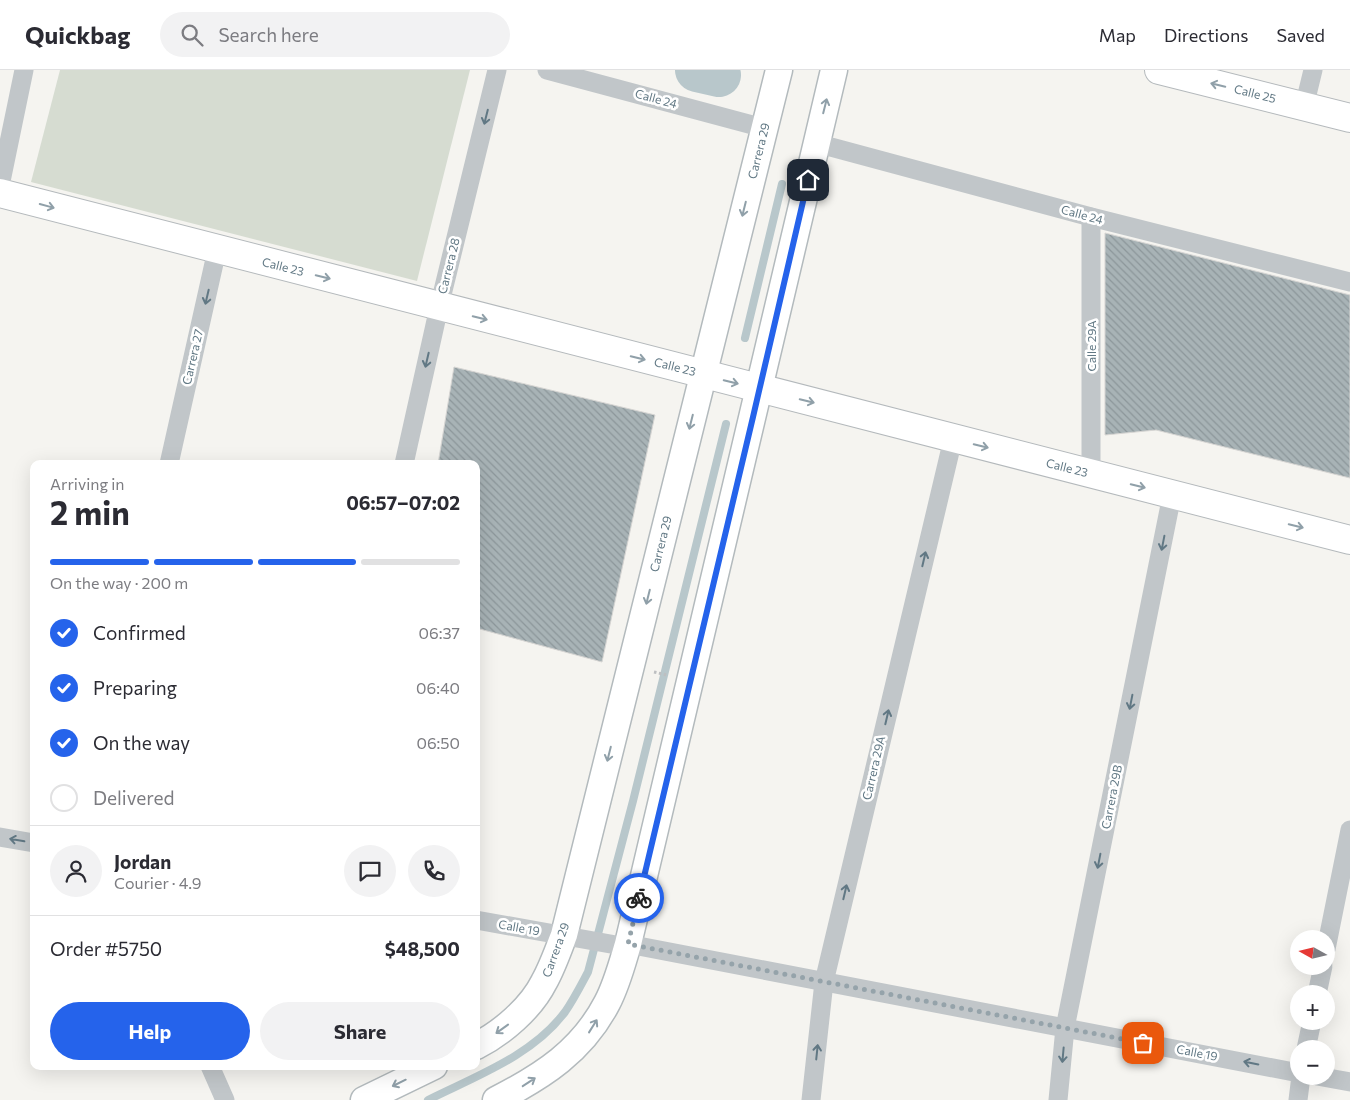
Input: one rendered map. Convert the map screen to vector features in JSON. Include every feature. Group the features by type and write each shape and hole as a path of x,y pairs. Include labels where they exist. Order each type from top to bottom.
{"main road":[{"name":"Calle 25","path":"1159,70 1350,118"},
{"name":"Calle 23","path":"0,193 1350,540"}],"street":[{"path":"0,186 24,70"},
{"name":"Carrera 28","path":"405,460 439,307 497,70"},
{"name":"Calle 24","path":"547,70 764,128"},
{"name":"Carrera 29","path":"480,1043 508,1025 524,1009 544,983 573,937 703,375 778,70"},
{"path":"496,1100 524,1086 560,1062 588,1034 607,1002 618,978 622,944 760,389 834,70"},
{"path":"1304,107 1314,70"},
{"name":"Calle 24","path":"816,143 1091,217 1350,282"},
{"name":"Calle 29A","path":"1091,217 1091,474"},
{"name":"Carrera 27","path":"171,460 217,250"},
{"name":"Carrera 29A","path":"812,1100 824,982 953,439"},
{"name":"Carrera 29B","path":"1058,1100 1065,1028 1172,495"},
{"path":"1330,930 1350,830"},
{"path":"0,837 30,842"},
{"name":"Calle 19","path":"480,921 622,944 1290,1071"},
{"path":"212,1070 226,1100"},
{"path":"364,1100 426,1070"},
{"path":"1335,1079 1350,1082"},
{"path":"1298,1100 1300,1085"}],"path":[{"path":"646,670 671,676"}],"shaded area":[{"path":"60,70 470,70 417,281 31,182"}],"building":[{"path":"1105,233 1350,295 1350,478 1156,430 1105,435"},
{"path":"454,367 655,415 602,662 480,629 480,460 439,460"}],"waterway":[{"path":"697,70 719,75"},
{"path":"745,338 782,184"},
{"path":"428,1100 502,1064 536,1041 565,1012 588,972 633,801 726,424"}],"way so far":[{"path":"639,898 628,944 1143,1043"}],"route":[{"path":"639,898 808,180"}]}
